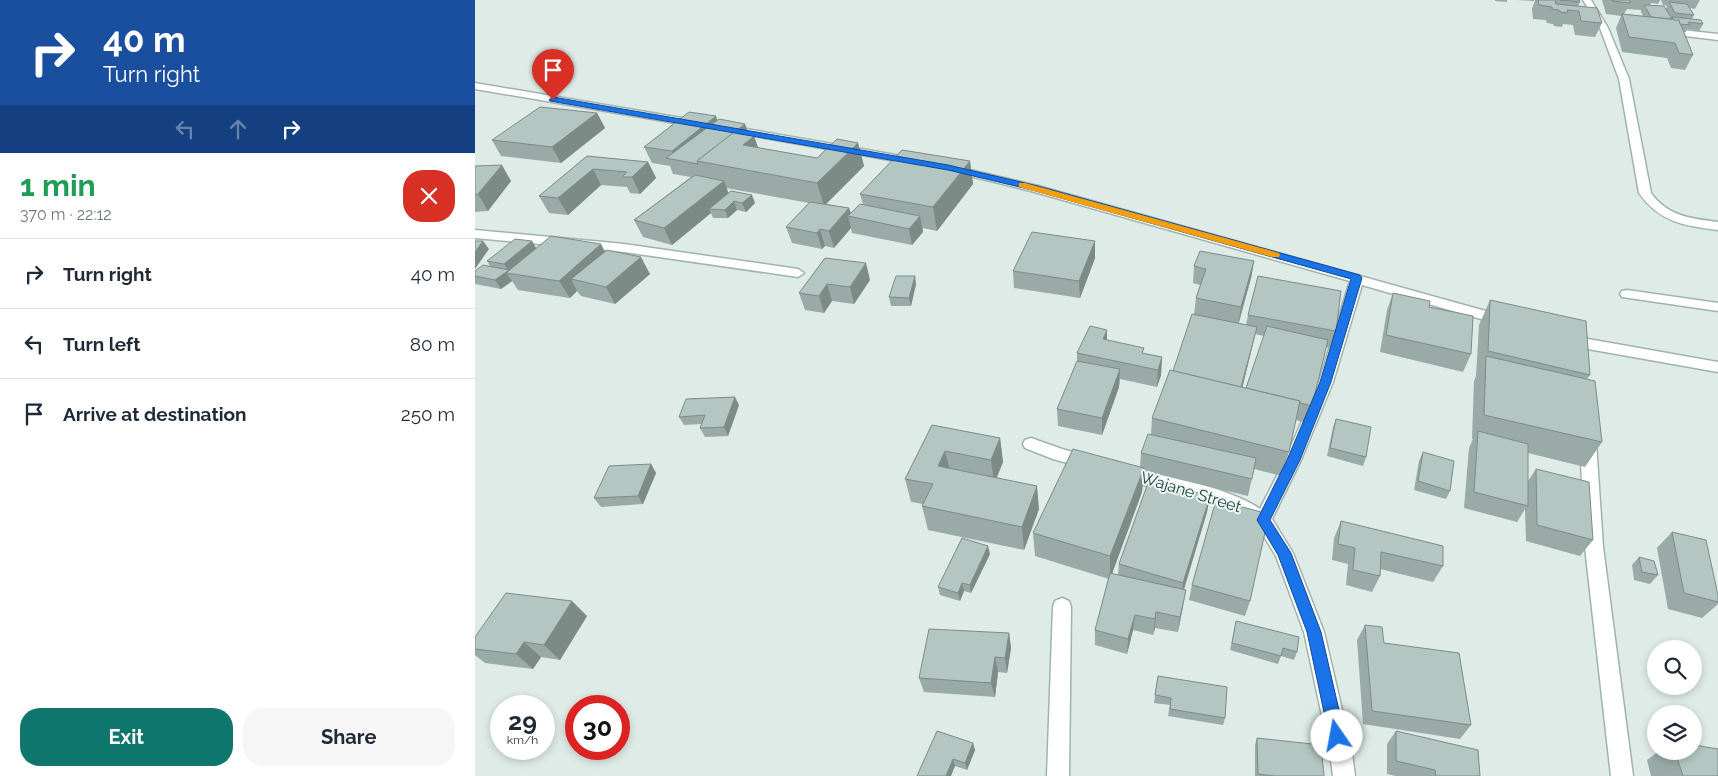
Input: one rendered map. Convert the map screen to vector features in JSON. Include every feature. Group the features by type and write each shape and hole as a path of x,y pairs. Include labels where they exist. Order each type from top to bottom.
{"street":[{"path":"1587,0 1604,28 1624,78 1645,193 1650,203 1663,212 1680,219 1718,226"},
{"path":"1672,32 1718,38"},
{"path":"475,86 921,162"},
{"path":"939,166 1035,188 1514,323"},
{"path":"475,234 624,248 799,273"},
{"path":"1263,520 1293,460 1326,382 1357,278"},
{"path":"1627,294 1718,308"},
{"path":"1560,336 1588,344 1718,367"},
{"path":"1587,363 1588,344"},
{"path":"1587,420 1594,547 1622,776"},
{"name":"Wajane Street","path":"1031,444 1059,455 1217,497 1243,506 1263,520 1284,553 1314,632 1341,754 1344,776"},
{"path":"1058,776 1062,607"}],"building":[{"path":"1538,0 1555,0 1556,4 1597,8 1602,23 1581,21 1579,11 1567,10 1568,13 1560,12 1559,10 1552,9 1552,7 1539,5"},
{"path":"1560,0 1579,0 1580,2"},
{"path":"1629,0 1630,3 1612,1"},
{"path":"1669,2 1687,4 1694,15 1675,13"},
{"path":"1644,5 1664,6 1672,19 1651,17"},
{"path":"1622,14 1679,20 1693,55 1679,53 1675,43 1629,37"},
{"path":"1672,17 1701,20 1703,24 1688,22 1690,25 1680,24 1679,20 1674,20"},
{"path":"540,107 597,113 552,147 492,140"},
{"path":"689,112 716,116 672,151 644,147"},
{"path":"719,119 745,124 697,161 698,164 666,158"},
{"path":"734,132 754,136 743,145 817,158 837,139 858,143 817,183 697,161"},
{"path":"902,150 970,161 933,207 860,194"},
{"path":"587,156 648,162 632,177 622,177 627,172 593,169 558,198 539,196"},
{"path":"502,165 478,194 475,195 475,166"},
{"path":"695,175 724,181 664,228 634,220"},
{"path":"731,191 752,195 742,203 734,201 725,210 709,209"},
{"path":"810,202 849,208 829,231 820,229 817,233 786,227"},
{"path":"860,204 920,216 909,229 848,216"},
{"path":"1032,232 1095,241 1079,281 1013,271"},
{"path":"551,236 601,244 559,281 506,273"},
{"path":"515,239 532,241 504,264 487,261"},
{"path":"475,241 483,241 475,252"},
{"path":"607,250 641,257 606,287 571,279"},
{"path":"1200,251 1254,261 1241,307 1196,298 1206,269 1194,266"},
{"path":"825,258 866,263 850,287 827,284 819,296 799,293"},
{"path":"483,265 509,270 495,280 475,276 475,271"},
{"path":"896,276 915,276 909,298 889,297"},
{"path":"1258,276 1341,291 1336,331 1248,315"},
{"path":"1393,293 1430,301 1429,307 1473,316 1471,354 1386,335"},
{"path":"1490,300 1586,321 1590,375 1488,351"},
{"path":"1192,314 1257,327 1241,387 1173,371"},
{"path":"1090,326 1107,330 1103,339 1144,348 1142,353 1162,357 1158,370 1077,353"},
{"path":"1267,326 1328,340 1312,406 1300,403 1300,401 1246,388"},
{"path":"1486,356 1595,381 1602,442 1484,415"},
{"path":"1077,361 1120,369 1102,418 1057,409"},
{"path":"1170,370 1300,401 1289,452 1152,418"},
{"path":"735,397 724,427 700,428 705,415 679,417 686,399"},
{"path":"1336,419 1371,427 1366,457 1330,448"},
{"path":"932,425 1000,438 991,460 945,451 938,466 1037,486 1022,527 922,506 933,484 905,479"},
{"path":"1478,431 1528,444 1528,506 1474,492"},
{"path":"1148,434 1256,458 1252,479 1141,453"},
{"path":"1073,449 1144,468 1110,556 1033,533"},
{"path":"1423,452 1454,461 1450,491 1418,481"},
{"path":"651,464 638,496 594,498 609,466"},
{"path":"1536,469 1589,482 1593,540 1537,525"},
{"path":"1149,480 1210,496 1183,583 1119,564"},
{"path":"1216,500 1269,514 1250,601 1192,585"},
{"path":"1341,521 1443,546 1443,566 1381,552 1380,576 1353,570 1355,548 1338,544"},
{"path":"1672,532 1706,540 1718,602 1684,593"},
{"path":"962,538 988,546 970,585 962,583 958,593 938,587"},
{"path":"1639,557 1654,561 1658,575 1642,572"},
{"path":"1110,573 1186,590 1180,617 1156,612 1155,619 1135,615 1128,639 1095,630"},
{"path":"506,593 572,601 544,645 524,642 516,654 475,649 475,637"},
{"path":"1236,621 1299,637 1297,652 1283,648 1281,656 1232,643"},
{"path":"1365,625 1382,627 1384,643 1459,653 1471,725 1372,711"},
{"path":"929,629 1009,633 1005,658 995,657 991,683 919,678"},
{"path":"1158,676 1227,687 1225,718 1170,709 1171,698 1155,695"},
{"path":"937,731 973,743 965,763 953,759 946,776 917,776"},
{"path":"1396,731 1478,750 1480,776 1436,776 1435,770 1396,761"},
{"path":"1257,738 1321,745 1324,776 1274,776 1258,774"},
{"path":"1702,746 1718,749 1718,776 1683,776 1678,760 1702,760"}],"slow traffic":[{"path":"1022,185 1276,255"}],"route":[{"path":"553,100 883,156 987,176 1357,278 1326,382 1293,460 1263,520 1284,553 1314,632 1337,736"}]}
